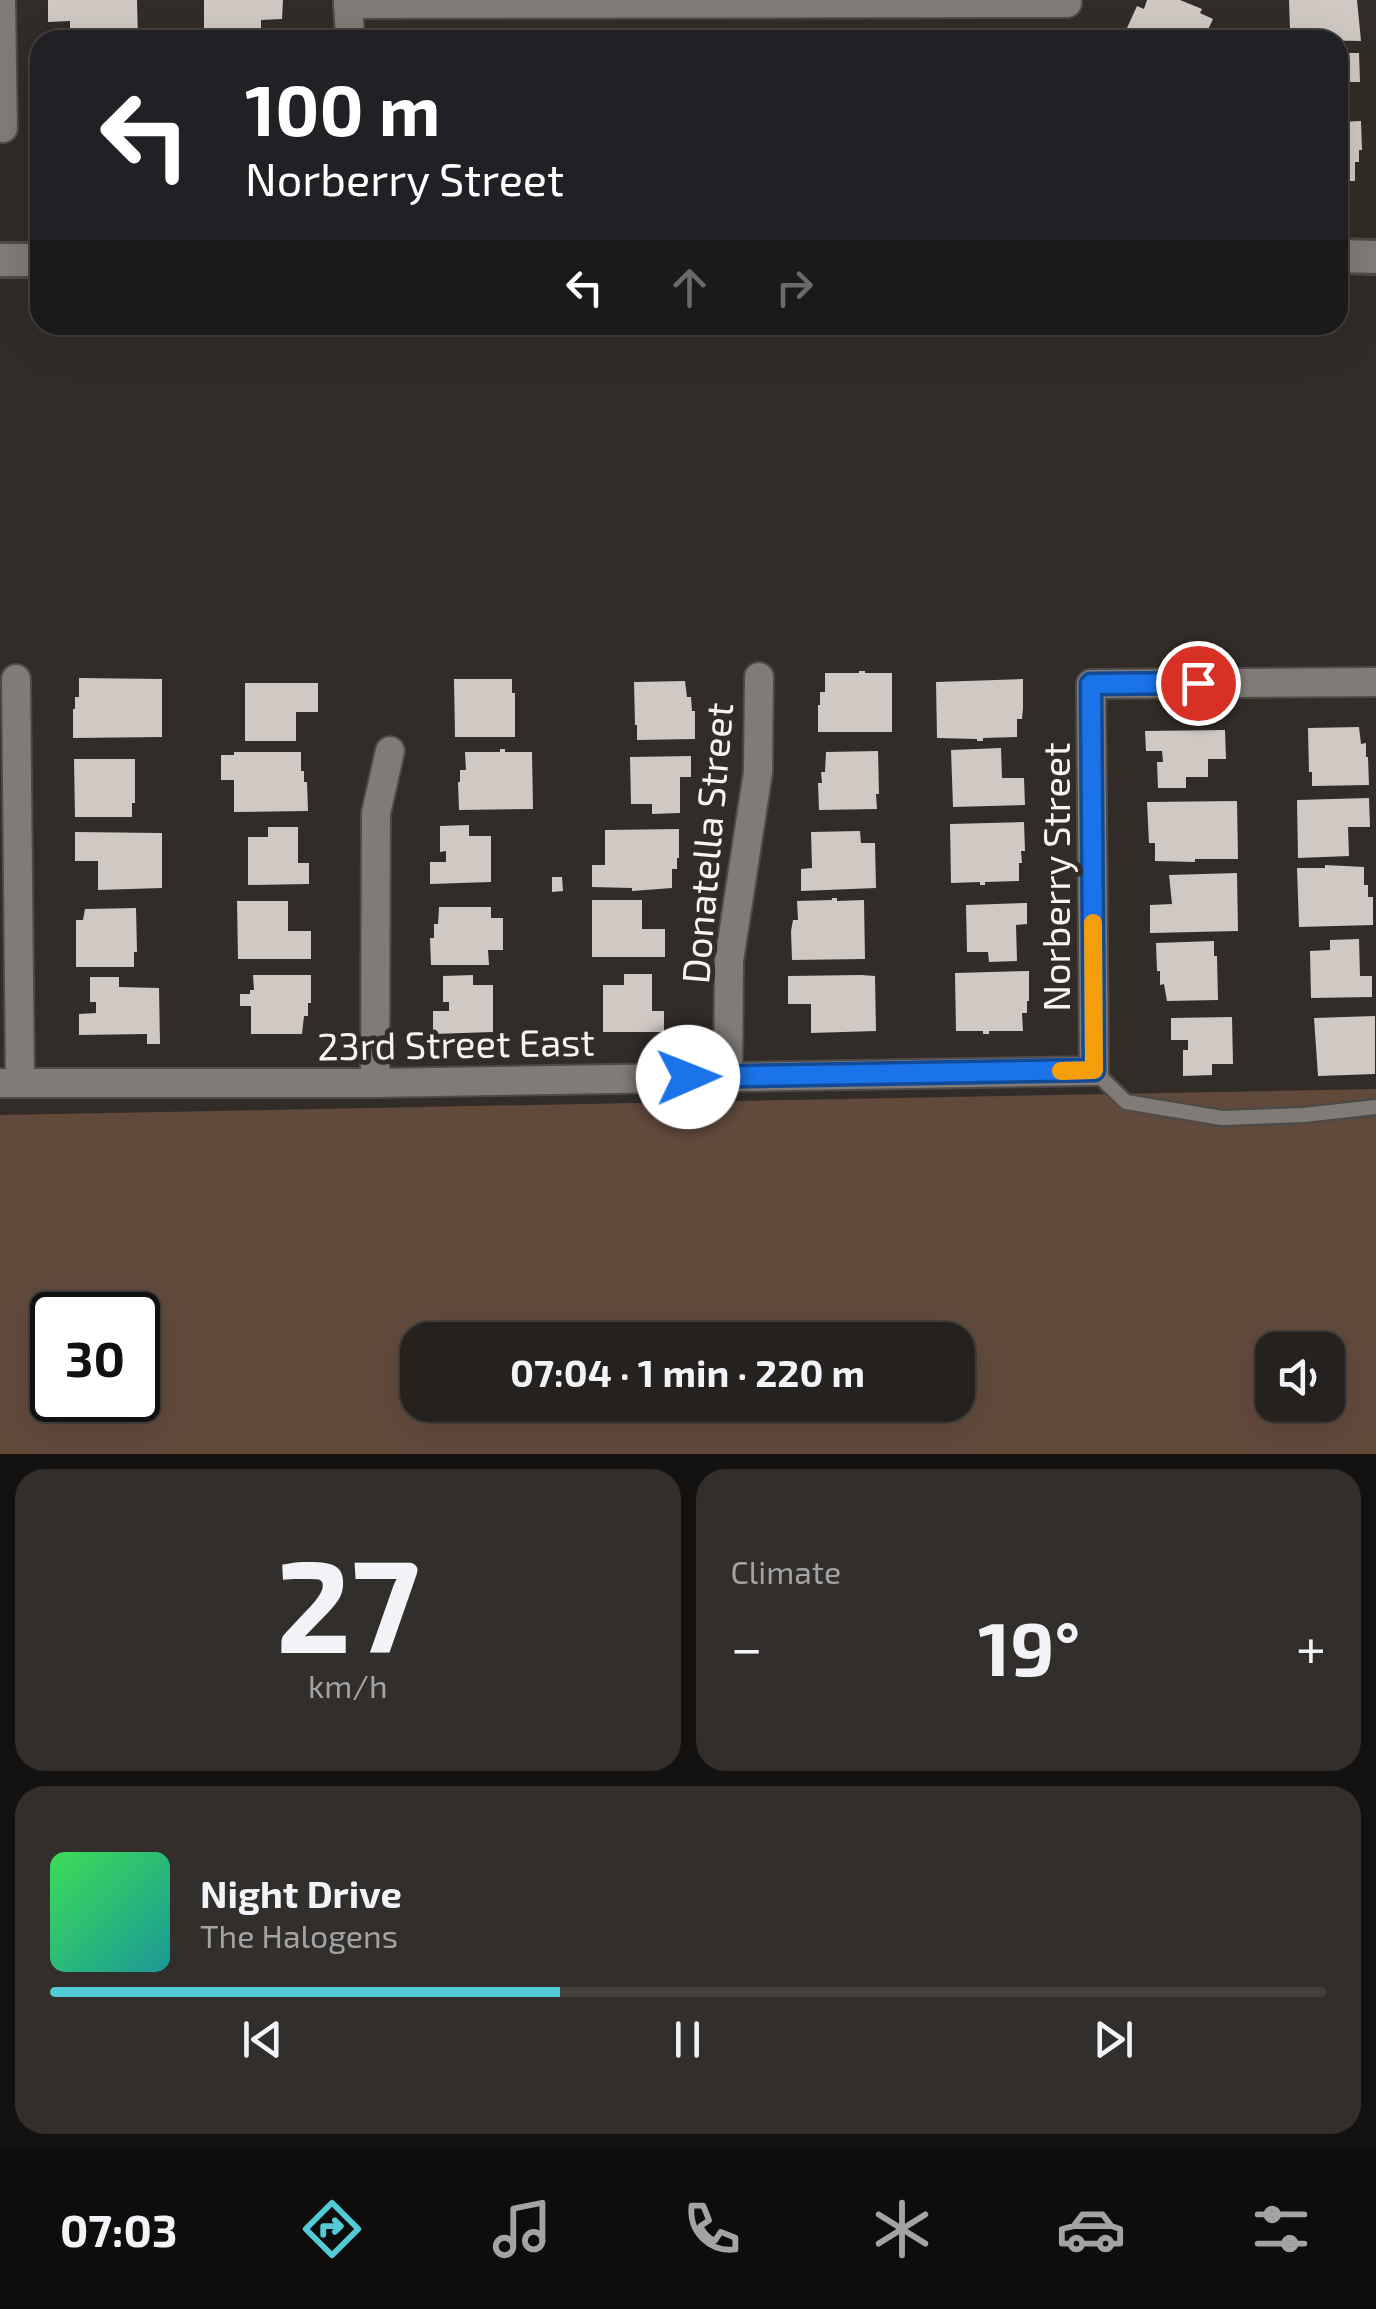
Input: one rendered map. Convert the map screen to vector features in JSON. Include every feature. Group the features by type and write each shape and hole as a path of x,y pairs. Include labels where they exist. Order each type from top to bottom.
{"street":[{"path":"1,0 3,128"},
{"path":"349,30 348,2 1066,2"},
{"path":"1348,256 1376,256"},
{"path":"0,260 30,260"},
{"name":"Donatella Street","path":"728,1076 729,961 758,772 759,677"},
{"path":"10,1083 16,680"},
{"name":"Norberry Street","path":"1094,1070 1091,684 1376,682"},
{"path":"375,1083 376,814 390,751"},
{"name":"23rd Street East","path":"10,1083 375,1083 1094,1070"}],"lane":[{"path":"1094,1070 1126,1102 1222,1118 1376,1107"}],"shaded area":[{"path":"1376,1089 1376,1454 0,1454 0,1115"}],"building":[{"path":"48,0 137,0 138,30 70,30 70,21 48,22"},
{"path":"204,0 283,0 282,19 261,20 261,30 204,30"},
{"path":"1147,0 1180,0 1202,9 1200,13 1213,19 1208,30 1126,30 1137,6 1144,9"},
{"path":"1289,0 1357,0 1361,41 1348,41 1348,30 1290,29"},
{"path":"1348,53 1359,53 1360,82 1348,82"},
{"path":"1361,121 1362,150 1359,162 1355,162 1355,181 1348,181 1348,122"},
{"path":"825,673 892,673 892,732 818,732 818,705 820,692 825,692"},
{"path":"79,678 162,679 162,737 73,738"},
{"path":"454,679 512,679 515,737 455,737"},
{"path":"1023,679 1022,719 1017,719 1017,737 983,741 937,738 936,682"},
{"path":"685,681 687,697 691,697 695,711 695,739 637,740 634,682"},
{"path":"245,683 318,683 318,712 296,712 296,741 245,741"},
{"path":"1359,727 1361,744 1366,743 1369,785 1312,786 1308,728"},
{"path":"1225,730 1226,759 1208,759 1208,777 1186,777 1186,788 1158,788 1157,762 1163,762 1162,751 1146,751 1145,731"},
{"path":"1001,748 1002,778 1024,778 1025,805 953,807 951,750"},
{"path":"878,751 877,809 819,810 818,783 822,783 821,772 825,772 826,752"},
{"path":"301,752 308,811 234,812 234,780 221,780 221,755"},
{"path":"465,752 532,752 533,809 459,810 458,782 460,770 466,770"},
{"path":"691,756 691,777 680,777 680,813 652,814 652,804 631,804 630,757"},
{"path":"74,759 135,759 132,817 75,817"},
{"path":"1369,798 1370,827 1348,827 1349,856 1298,858 1297,800"},
{"path":"1237,801 1238,859 1155,861 1155,843 1149,843 1147,802"},
{"path":"1024,822 1025,851 1021,851 1019,881 951,883 950,824"},
{"path":"469,825 469,836 491,836 491,882 430,884 430,862 446,862 446,851 440,852 440,826"},
{"path":"268,827 298,827 298,863 309,863 309,884 248,885 248,837 268,837"},
{"path":"679,829 679,858 677,869 672,869 672,888 632,891 592,887 592,865 605,865 605,830"},
{"path":"860,831 861,843 875,843 876,888 801,891 801,869 812,868 811,832"},
{"path":"75,832 162,833 162,888 98,890 98,861 75,861"},
{"path":"1364,867 1364,885 1368,885 1368,897 1373,897 1373,925 1299,927 1297,868"},
{"path":"1237,873 1238,931 1150,933 1150,905 1172,904 1169,875"},
{"path":"552,877 562,877 563,891 552,892"},
{"path":"592,900 642,900 642,929 665,929 665,957 592,957"},
{"path":"864,900 865,959 792,960 791,931 793,920 798,920 797,901"},
{"path":"237,901 288,901 288,931 311,931 311,959 238,959"},
{"path":"1027,903 1027,924 1016,925 1017,961 989,962 988,952 967,952 966,905"},
{"path":"439,907 491,907 491,918 503,918 503,950 488,950 489,965 431,965 430,938 434,938"},
{"path":"136,908 134,967 76,967 76,920 83,920 85,909"},
{"path":"1359,939 1360,976 1372,976 1372,997 1311,998 1310,951 1330,950 1330,940"},
{"path":"1214,941 1218,1000 1167,1001 1157,971 1156,943"},
{"path":"1029,971 1023,1031 956,1031 955,973"},
{"path":"624,974 652,974 652,1011 664,1011 664,1032 603,1032 603,985 624,985"},
{"path":"253,975 311,975 311,1003 308,1016 304,1016 302,1034 251,1034 251,1006 240,1006 240,994 254,990"},
{"path":"473,975 473,985 493,985 493,1032 433,1034 433,1011 449,1011 449,1002 443,1002 443,976"},
{"path":"788,976 875,976 876,1031 811,1033 811,1004 788,1004"},
{"path":"90,977 119,977 119,987 159,988 160,1044 147,1044 147,1034 79,1035 79,1014 96,1013 96,1002 90,1002"},
{"path":"1375,1016 1375,1074 1318,1076 1314,1018"},
{"path":"1232,1017 1233,1064 1212,1064 1212,1075 1183,1076 1183,1050 1188,1050 1188,1040 1171,1040 1171,1018"}],"slow traffic":[{"path":"1061,1071 1094,1070 1093,923"}],"route":[{"path":"688,1077 1094,1070 1091,684 1198,683"}]}
